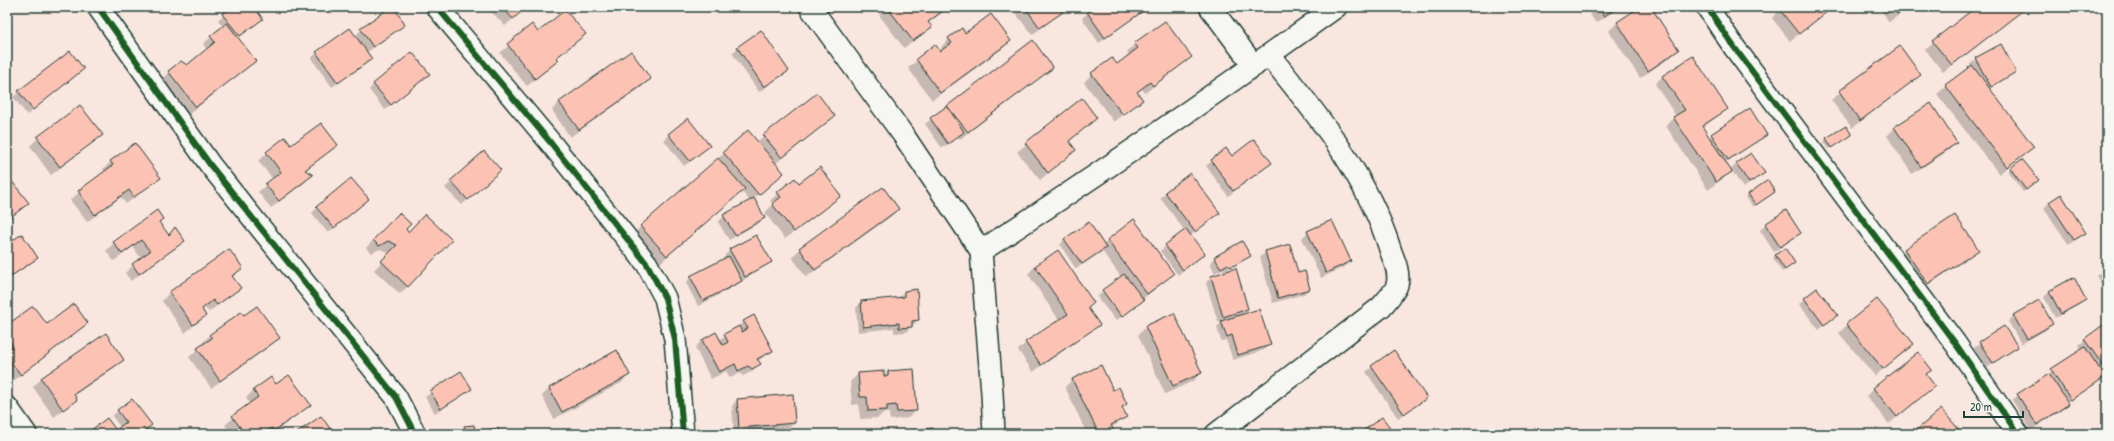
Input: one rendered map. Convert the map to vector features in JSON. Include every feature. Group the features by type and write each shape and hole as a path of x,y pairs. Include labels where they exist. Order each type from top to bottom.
{"street":[{"path":"98,7 211,166 396,398 415,434"},
{"path":"437,7 550,142 647,264 665,298 675,339 682,434"},
{"path":"810,7 904,136 981,251 994,434"},
{"path":"1210,7 1262,60 1307,102 1339,146 1364,190 1387,237 1397,269 1397,285 1381,307 1216,434"},
{"path":"981,251 1047,208 1262,60 1336,7"},
{"path":"1707,7 1734,46 1955,343 2018,434"},
{"path":"7,407 26,434"}],"building":[{"path":"231,7 254,7 263,19 240,36 222,14"},
{"path":"391,7 394,7 405,25 373,47 360,28"},
{"path":"502,7 527,7 513,19"},
{"path":"887,7 948,7 928,22 932,27 913,41"},
{"path":"1025,7 1059,7 1063,12 1040,28"},
{"path":"1094,7 1145,7 1146,9 1105,38 1087,12"},
{"path":"1598,7 1618,7 1604,16"},
{"path":"1640,7 1651,7 1679,50 1648,71 1617,22"},
{"path":"1782,7 1833,7 1799,34 1779,9"},
{"path":"1892,7 1908,7 1897,14"},
{"path":"1976,7 2026,8 1952,65 1932,41"},
{"path":"565,10 586,34 556,58 559,60 535,79 507,44 532,24 538,32"},
{"path":"991,14 1011,41 940,93 916,59 935,44 940,51 952,43 948,38 962,28 965,33"},
{"path":"1165,21 1192,57 1153,86 1150,82 1137,92 1143,100 1123,115 1091,73 1112,58 1117,64 1138,48 1134,43"},
{"path":"227,23 256,61 196,107 168,71 181,61 187,65 215,42 210,36"},
{"path":"350,28 372,59 338,83 316,52"},
{"path":"761,30 789,71 764,87 737,47"},
{"path":"1033,40 1053,68 968,132 947,106"},
{"path":"2001,44 2016,72 1991,87 1975,58"},
{"path":"1900,46 1921,75 1860,121 1839,91"},
{"path":"70,51 84,69 33,110 18,91"},
{"path":"631,51 651,79 579,130 559,102"},
{"path":"412,52 430,74 391,105 373,84"},
{"path":"1693,56 1728,109 1702,126 1732,172 1716,182 1673,117 1685,110 1662,76"},
{"path":"1972,65 2034,147 2007,167 1945,85"},
{"path":"817,93 835,116 782,158 763,135"},
{"path":"1082,98 1097,118 1069,141 1076,150 1048,173 1025,143"},
{"path":"1931,103 1957,143 1921,167 1894,127"},
{"path":"80,105 103,135 60,167 37,137"},
{"path":"947,106 964,132 948,144 930,118"},
{"path":"1750,108 1767,135 1728,160 1711,134"},
{"path":"688,118 710,146 690,161 668,134"},
{"path":"321,123 338,145 305,170 313,175 279,201 265,184 281,172 266,152 285,137 291,145"},
{"path":"1846,126 1852,135 1832,148 1826,138"},
{"path":"748,130 784,173 759,195 723,152"},
{"path":"1254,139 1272,163 1233,191 1211,160 1226,148 1232,156"},
{"path":"135,143 161,178 134,197 129,190 95,215 78,191 113,165 110,161"},
{"path":"484,151 501,170 468,200 450,181"},
{"path":"1751,153 1765,173 1749,183 1736,163"},
{"path":"718,158 745,189 667,256 640,226"},
{"path":"2022,159 2039,180 2026,190 2010,168"},
{"path":"820,167 841,196 794,232 772,204 781,197 777,192 795,178 799,183"},
{"path":"1190,173 1220,213 1195,232 1165,192"},
{"path":"7,175 29,203 7,220"},
{"path":"351,178 369,199 334,228 316,207"},
{"path":"1768,180 1775,192 1756,205 1748,194"},
{"path":"883,187 899,209 815,270 799,248"},
{"path":"2061,194 2086,233 2074,240 2049,202"},
{"path":"754,198 765,218 735,235 723,215"},
{"path":"157,210 163,219 159,222 169,235 175,227 185,241 139,274 132,264 150,251 141,240 122,254 113,242"},
{"path":"1786,210 1801,233 1780,247 1765,224"},
{"path":"399,213 411,224 406,229 408,232 425,214 452,240 408,287 381,261 397,245 388,241 379,246 373,240"},
{"path":"1955,215 1979,250 1928,284 1904,249"},
{"path":"1134,219 1174,274 1147,294 1107,240"},
{"path":"1332,220 1351,261 1326,273 1307,231"},
{"path":"1089,222 1106,248 1082,264 1064,239"},
{"path":"1186,229 1205,254 1183,270 1165,245"},
{"path":"22,234 38,258 7,279 7,244"},
{"path":"756,235 772,262 745,277 729,249"},
{"path":"1242,241 1251,256 1231,267 1228,264 1221,268 1214,257"},
{"path":"1290,244 1298,273 1305,271 1310,289 1278,298 1265,251"},
{"path":"1785,248 1795,263 1785,270 1775,255"},
{"path":"229,249 243,268 232,276 241,288 217,305 213,300 202,309 206,316 193,325 169,292"},
{"path":"1058,250 1094,303 1088,308 1100,325 1041,365 1025,342 1068,314 1035,266"},
{"path":"729,256 742,281 703,301 690,276"},
{"path":"1236,268 1248,309 1223,317 1211,276"},
{"path":"1124,274 1144,300 1122,317 1102,290"},
{"path":"2074,277 2086,300 2061,314 2049,291"},
{"path":"1817,288 1838,315 1824,325 1804,298"},
{"path":"917,289 919,320 912,321 912,327 899,328 899,323 863,327 861,301 904,297 904,291"},
{"path":"1877,299 1914,344 1883,369 1846,324"},
{"path":"2039,300 2053,324 2027,339 2013,315"},
{"path":"74,304 88,323 21,375 7,357 7,351 13,346 7,338 7,325 33,306 47,324"},
{"path":"257,306 280,338 220,381 197,348 212,338 209,335 241,312 244,315"},
{"path":"1259,309 1271,345 1238,355 1232,335 1227,337 1221,321"},
{"path":"1174,313 1202,373 1173,386 1145,326"},
{"path":"754,315 773,351 757,359 761,364 752,369 748,366 738,371 735,364 719,372 702,340 716,332 723,345 728,342 724,334 739,326 742,332 748,328 743,321"},
{"path":"2107,322 2107,365 2104,367 2084,339"},
{"path":"2004,326 2018,347 1993,363 1979,342"},
{"path":"106,333 124,360 74,394 77,400 63,410 41,378"},
{"path":"2085,347 2105,377 2071,400 2051,369"},
{"path":"617,350 630,375 562,412 549,388"},
{"path":"1394,350 1427,398 1404,414 1371,366"},
{"path":"1918,352 1932,370 1926,374 1935,386 1897,417 1873,388"},
{"path":"1101,365 1113,390 1119,387 1127,404 1122,407 1127,417 1111,425 1115,434 1099,434 1072,379"},
{"path":"914,369 917,411 897,412 896,405 887,406 887,410 868,411 867,397 860,397 858,373 884,371 884,376 888,376 888,371"},
{"path":"461,371 472,389 441,409 430,391"},
{"path":"2049,374 2069,404 2037,425 2017,394"},
{"path":"289,375 311,405 274,431 272,428 267,431 269,434 245,434 232,416 258,397 253,390 271,377 276,384"},
{"path":"793,394 795,423 739,428 737,399"},
{"path":"132,399 152,425 140,434 86,434 107,418 116,430 126,422 117,410"},
{"path":"1941,409 1963,434 1912,434"},
{"path":"321,416 334,434 295,434"},
{"path":"1382,417 1395,434 1359,434"},
{"path":"474,425 475,432 498,428 499,434 466,434 464,426"},
{"path":"933,428 933,434 874,434"}],"cycle path":[{"path":"98,7 211,166 396,397 415,434"},
{"path":"437,7 550,142 647,264 665,298 675,339 683,434"},
{"path":"1707,7 1734,47 1955,343 2018,434"}]}
